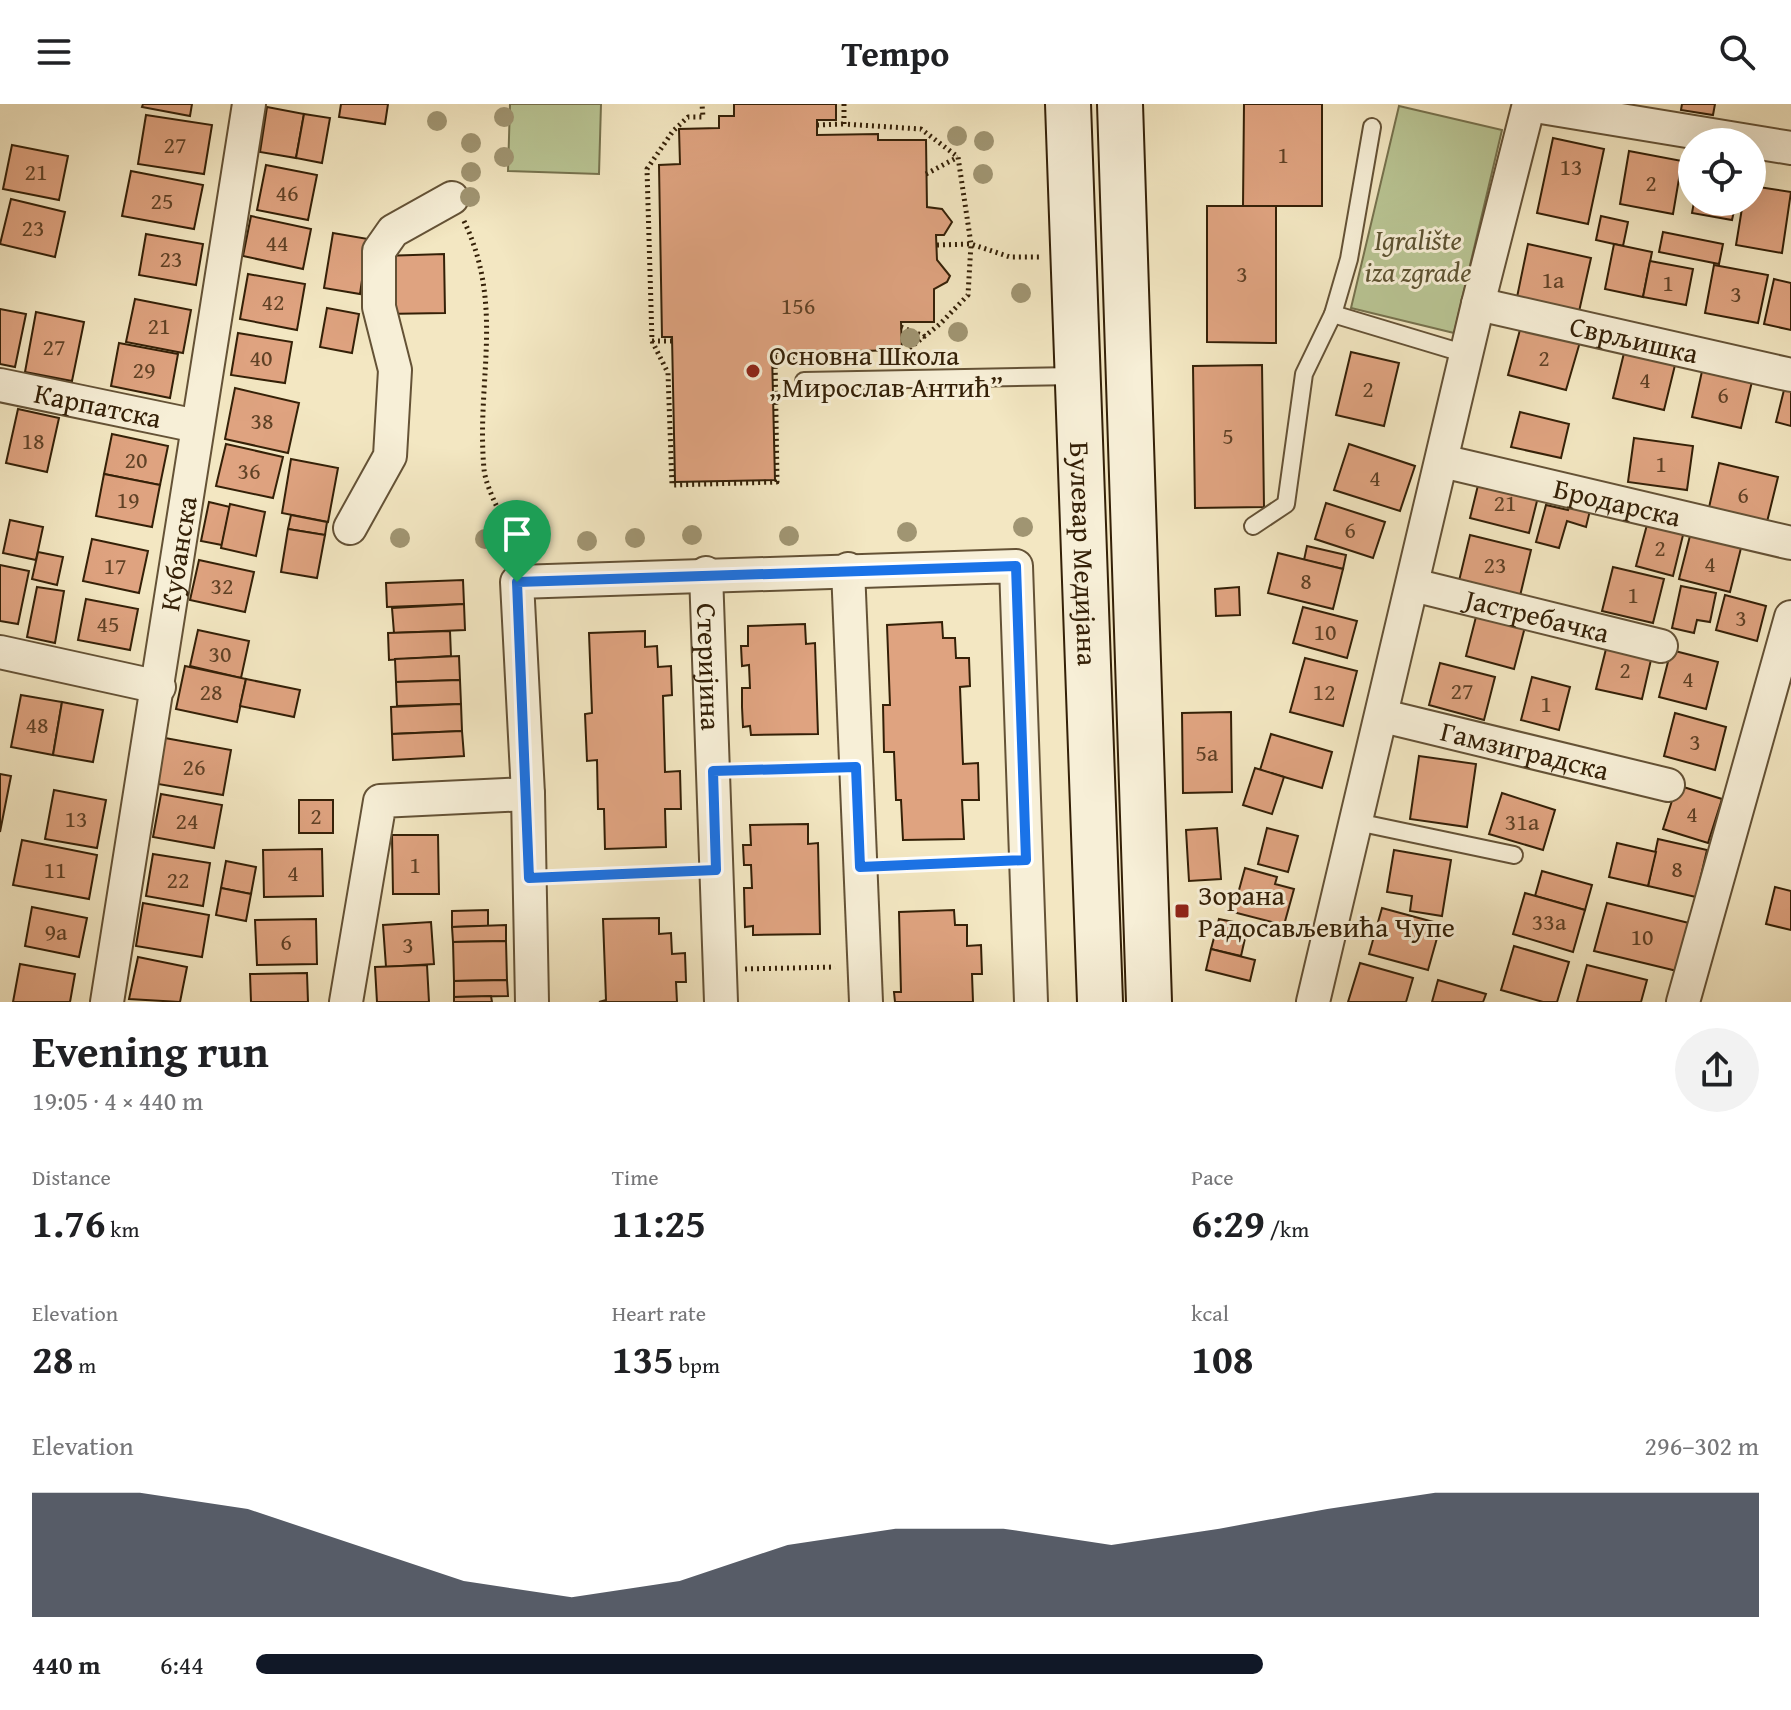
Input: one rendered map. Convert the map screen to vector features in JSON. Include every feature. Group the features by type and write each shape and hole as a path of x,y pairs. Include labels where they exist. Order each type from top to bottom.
{"main road":[{"name":"Булевар Медијана","path":"1068,104 1100,1002"},
{"name":"Булевар Медијана","path":"1120,104 1149,1002"}],"street":[{"name":"Кубанска","path":"107,1002 249,104"},
{"path":"1313,1002 1478,304 1529,104 1791,148"},
{"path":"350,528 390,456 395,370 379,307 379,251 393,231 452,198"},
{"name":"Сврљишка","path":"1478,304 1791,375"},
{"name":"Карпатска","path":"0,385 197,426"},
{"name":"Бродарска","path":"1442,461 1791,543"},
{"name":"Стеријина","path":"517,582 706,573 1016,566 1026,860"},
{"path":"848,569 866,1002"},
{"name":"Стеријина","path":"706,573 721,1002"},
{"path":"517,582 528,794 532,1002"},
{"name":"Јастребачка","path":"1413,585 1661,646"},
{"path":"1683,1002 1791,617"},
{"path":"0,652 159,687"},
{"name":"Гамзиградска","path":"1383,716 1668,785"},
{"path":"346,1002 380,801 528,794"},
{"path":"1026,860 1031,1002"}],"lane":[{"path":"1253,526 1286,504 1304,374 1333,314 1349,259 1372,127"},
{"path":"1333,314 1466,354"},
{"path":"804,381 1076,376"},
{"path":"1357,822 1514,855"}],"path":[{"path":"672,341 652,341 647,169 680,124 688,117 703,117 702,104"},
{"path":"844,104 844,124"},
{"path":"817,125 921,129 958,157 926,174"},
{"path":"452,198 475,244 488,308 484,472 517,548 517,582"},
{"path":"937,245 971,244 1010,257 1042,257"},
{"path":"901,327 926,337"},
{"path":"713,771 856,767"},
{"path":"860,867 1026,860"},
{"path":"529,878 716,870"},
{"path":"720,969 864,966"}],"green space":[{"path":"510,104 601,104 599,174 508,171"},
{"name":"Igralište iza zgrade","path":"1399,106 1502,130 1454,333 1351,308"}],"building":[{"path":"143,104 192,104 190,116 142,107"},
{"path":"341,104 388,104 385,124 339,117"},
{"name":"Основна Школа „Мирослав Антић”","path":"734,104 836,104 836,120 817,120 817,135 878,134 878,140 926,140 927,207 942,209 952,222 944,235 936,235 937,260 950,276 947,282 934,289 934,322 901,322 902,350 772,353 775,480 675,482 672,337 662,337 659,165 680,164 679,129 719,128 719,116 734,116"},
{"path":"1244,104 1322,104 1322,206 1243,206"},
{"path":"1682,104 1715,104 1713,115 1681,110"},
{"path":"267,107 304,114 296,158 260,152"},
{"path":"304,114 330,118 322,163 296,158"},
{"path":"146,115 212,125 204,174 138,164"},
{"path":"1553,138 1604,149 1588,224 1537,213"},
{"path":"12,145 68,156 59,200 3,189"},
{"path":"1629,151 1678,160 1673,214 1620,204"},
{"path":"266,165 317,175 308,220 257,210"},
{"path":"131,171 203,185 194,229 122,216"},
{"path":"1766,188 1791,192 1782,253 1736,245 1741,216 1766,216"},
{"path":"11,199 65,212 55,257 0,244"},
{"path":"1207,206 1276,206 1276,343 1207,342"},
{"path":"251,216 311,229 303,269 243,256"},
{"path":"1601,216 1628,222 1623,246 1596,240"},
{"path":"1709,216 1733,216 1732,220"},
{"path":"1663,232 1723,244 1719,264 1659,252"},
{"path":"333,233 368,239 360,294 324,288"},
{"path":"146,234 203,244 196,285 139,275"},
{"path":"1528,244 1591,258 1578,316 1516,302"},
{"path":"1614,244 1652,252 1643,297 1605,289"},
{"path":"444,254 445,313 383,314 382,256"},
{"path":"1650,261 1693,269 1686,305 1643,297"},
{"path":"1714,265 1768,275 1758,323 1705,313"},
{"path":"248,274 305,284 297,330 240,319"},
{"path":"1774,279 1791,283 1791,330 1764,324"},
{"path":"135,299 191,310 183,353 126,342"},
{"path":"327,308 359,314 352,353 320,347"},
{"path":"0,309 26,314 15,367 0,364"},
{"path":"36,312 84,322 72,381 25,372"},
{"path":"1521,326 1580,342 1566,390 1508,375"},
{"path":"238,333 292,342 285,383 231,375"},
{"path":"119,343 178,354 170,398 111,386"},
{"path":"1625,349 1676,361 1664,410 1613,398"},
{"path":"1351,352 1399,363 1384,426 1336,415"},
{"path":"1704,362 1754,373 1741,428 1692,417"},
{"path":"1262,365 1264,507 1195,508 1193,366"},
{"path":"1787,378 1791,379 1791,426 1776,422"},
{"path":"235,388 299,403 288,453 225,439"},
{"path":"18,409 59,418 47,472 6,463"},
{"path":"1520,412 1569,424 1561,458 1511,447"},
{"path":"112,434 168,446 160,485 104,474"},
{"path":"1634,438 1693,446 1687,490 1628,482"},
{"path":"226,444 283,457 273,498 216,486"},
{"path":"1349,444 1415,466 1400,511 1334,490"},
{"path":"291,459 338,468 328,522 282,513"},
{"path":"1719,463 1778,477 1766,526 1708,512"},
{"path":"1481,473 1540,489 1529,533 1470,518"},
{"path":"104,474 160,485 152,527 96,516"},
{"path":"1572,493 1593,498 1586,527 1567,521 1559,548 1536,542 1546,505 1568,510"},
{"path":"209,502 230,507 222,545 201,541"},
{"path":"1326,503 1385,522 1373,558 1315,539"},
{"path":"230,504 265,512 256,556 221,548"},
{"path":"291,515 327,522 325,535 288,529"},
{"path":"10,520 43,527 36,560 3,553"},
{"path":"1648,521 1684,531 1673,576 1636,566"},
{"path":"1692,528 1721,543 1741,548 1730,592 1679,579"},
{"path":"288,529 325,535 317,578 281,572"},
{"path":"1470,535 1531,550 1520,596 1459,581"},
{"path":"92,539 148,551 139,593 83,581"},
{"path":"1307,546 1346,555 1343,569 1304,560"},
{"path":"38,552 63,557 57,585 32,579"},
{"path":"1278,553 1343,569 1333,609 1268,593"},
{"path":"199,560 254,572 245,612 190,600"},
{"path":"0,565 29,571 18,624 0,621"},
{"path":"1613,567 1664,579 1653,623 1602,611"},
{"path":"463,580 464,604 387,607 386,583"},
{"path":"1681,586 1716,593 1710,622 1697,620 1694,633 1672,628"},
{"path":"37,587 64,591 55,643 27,637"},
{"path":"1239,587 1240,615 1216,616 1215,589"},
{"path":"1725,595 1766,606 1757,641 1716,630"},
{"path":"86,599 138,609 130,650 78,640"},
{"path":"464,604 465,630 394,633 392,608"},
{"path":"1303,607 1357,621 1347,658 1293,643"},
{"path":"1478,609 1526,623 1514,669 1466,656"},
{"path":"942,622 943,638 955,638 956,658 969,658 970,686 960,687 963,764 978,763 979,800 962,800 964,839 903,840 901,800 896,800 894,752 884,752 883,705 890,705 887,625"},
{"path":"805,624 806,644 815,643 818,734 751,735 750,726 743,727 742,707 742,688 750,688 749,665 742,666 741,646 748,646 748,626"},
{"path":"198,630 249,641 241,678 190,666"},
{"path":"450,631 451,656 389,660 388,633"},
{"path":"645,631 645,647 657,646 658,667 671,666 672,695 663,696 665,772 680,771 681,809 665,809 666,847 605,849 604,809 598,809 597,760 587,761 585,714 592,713 589,633"},
{"path":"1608,641 1653,651 1642,699 1596,689"},
{"path":"1671,650 1718,662 1706,709 1659,697"},
{"path":"459,656 460,680 396,682 395,659"},
{"path":"1305,658 1357,671 1343,726 1290,712"},
{"path":"1440,663 1495,677 1484,720 1429,705"},
{"path":"185,666 246,679 237,722 176,709"},
{"path":"1532,677 1570,687 1559,730 1521,720"},
{"path":"246,679 300,690 294,717 240,706"},
{"path":"460,680 461,704 397,706 396,682"},
{"path":"21,695 62,702 53,755 11,747"},
{"path":"62,702 103,710 93,762 53,755"},
{"path":"461,704 462,731 392,734 391,707"},
{"path":"1231,712 1232,792 1183,793 1182,713"},
{"path":"1675,713 1726,727 1715,770 1664,756"},
{"path":"462,731 464,756 393,760 392,734"},
{"path":"1271,734 1332,752 1322,788 1260,770"},
{"path":"165,738 231,750 223,795 158,784"},
{"path":"1419,756 1476,764 1467,827 1410,819"},
{"path":"1255,768 1284,777 1272,814 1243,805"},
{"path":"0,774 11,776 0,832"},
{"path":"1677,785 1722,799 1708,843 1663,829"},
{"path":"54,790 106,800 97,848 45,839"},
{"path":"1502,793 1555,810 1543,850 1489,834"},
{"path":"161,794 222,805 214,848 153,837"},
{"path":"299,800 333,800 333,833 299,833"},
{"path":"808,824 808,844 818,843 820,934 753,935 753,926 745,927 744,888 752,888 751,865 744,865 743,845 751,845 750,825"},
{"path":"1217,828 1221,879 1189,881 1186,830"},
{"path":"1267,828 1298,836 1288,872 1258,864"},
{"path":"392,835 438,835 439,894 393,894"},
{"path":"1658,839 1707,850 1696,897 1648,886"},
{"path":"22,840 97,855 89,899 13,885"},
{"path":"1617,843 1656,852 1648,886 1609,877"},
{"path":"322,849 323,896 264,897 263,850"},
{"path":"1394,850 1451,860 1442,916 1410,911 1412,896 1387,892"},
{"path":"153,854 210,863 203,906 146,896"},
{"path":"226,861 256,867 251,894 221,888"},
{"path":"1245,868 1277,877 1275,884 1294,889 1284,925 1233,912"},
{"path":"1542,871 1592,885 1585,910 1535,896"},
{"path":"1775,887 1791,891 1791,930 1766,924"},
{"path":"221,888 251,894 246,921 216,915"},
{"path":"1525,893 1585,910 1573,952 1513,934"},
{"path":"143,903 209,915 202,957 136,946"},
{"path":"1607,903 1689,923 1677,971 1594,951"},
{"path":"32,907 87,918 79,957 25,946"},
{"path":"1382,908 1441,924 1428,970 1369,954"},
{"path":"488,910 488,926 452,927 452,911"},
{"path":"954,910 955,925 967,925 967,946 981,945 982,974 972,974 973,1002 895,1002 894,992 901,992 899,912"},
{"path":"659,918 659,934 671,933 672,954 685,953 686,982 676,982 677,1002 599,1002 606,1000 603,919"},
{"path":"316,919 317,964 257,965 255,920"},
{"path":"1219,919 1248,925 1241,956 1211,949"},
{"path":"431,922 434,964 386,967 383,925"},
{"path":"506,925 506,941 453,942 452,927"},
{"path":"506,941 507,980 454,981 453,942"},
{"path":"1514,946 1569,962 1557,1002 1543,1002 1501,990"},
{"path":"1211,949 1255,960 1250,981 1206,970"},
{"path":"138,957 187,967 180,1002 129,999"},
{"path":"1360,963 1413,978 1406,1002 1348,1002"},
{"path":"20,964 75,974 70,1002 13,1002"},
{"path":"427,965 429,1002 377,1002 375,967"},
{"path":"1587,965 1647,980 1641,1002 1577,1002"},
{"path":"307,973 308,1002 251,1002 250,974"},
{"path":"507,980 508,996 454,997 454,981"},
{"path":"1438,980 1486,994 1483,1002 1432,1002"},
{"path":"491,996 492,1002 454,1002 454,997"}],"place":[{"name":"Основна Школа „Мирослав Антић”","path":"753,371"},
{"name":"Зорана Радосављевића Чупе","path":"1182,911"}],"route":[{"path":"1016,566 1026,860 860,867 856,767 713,771 716,870 529,878 528,794 517,582 706,573 1016,566"}]}
